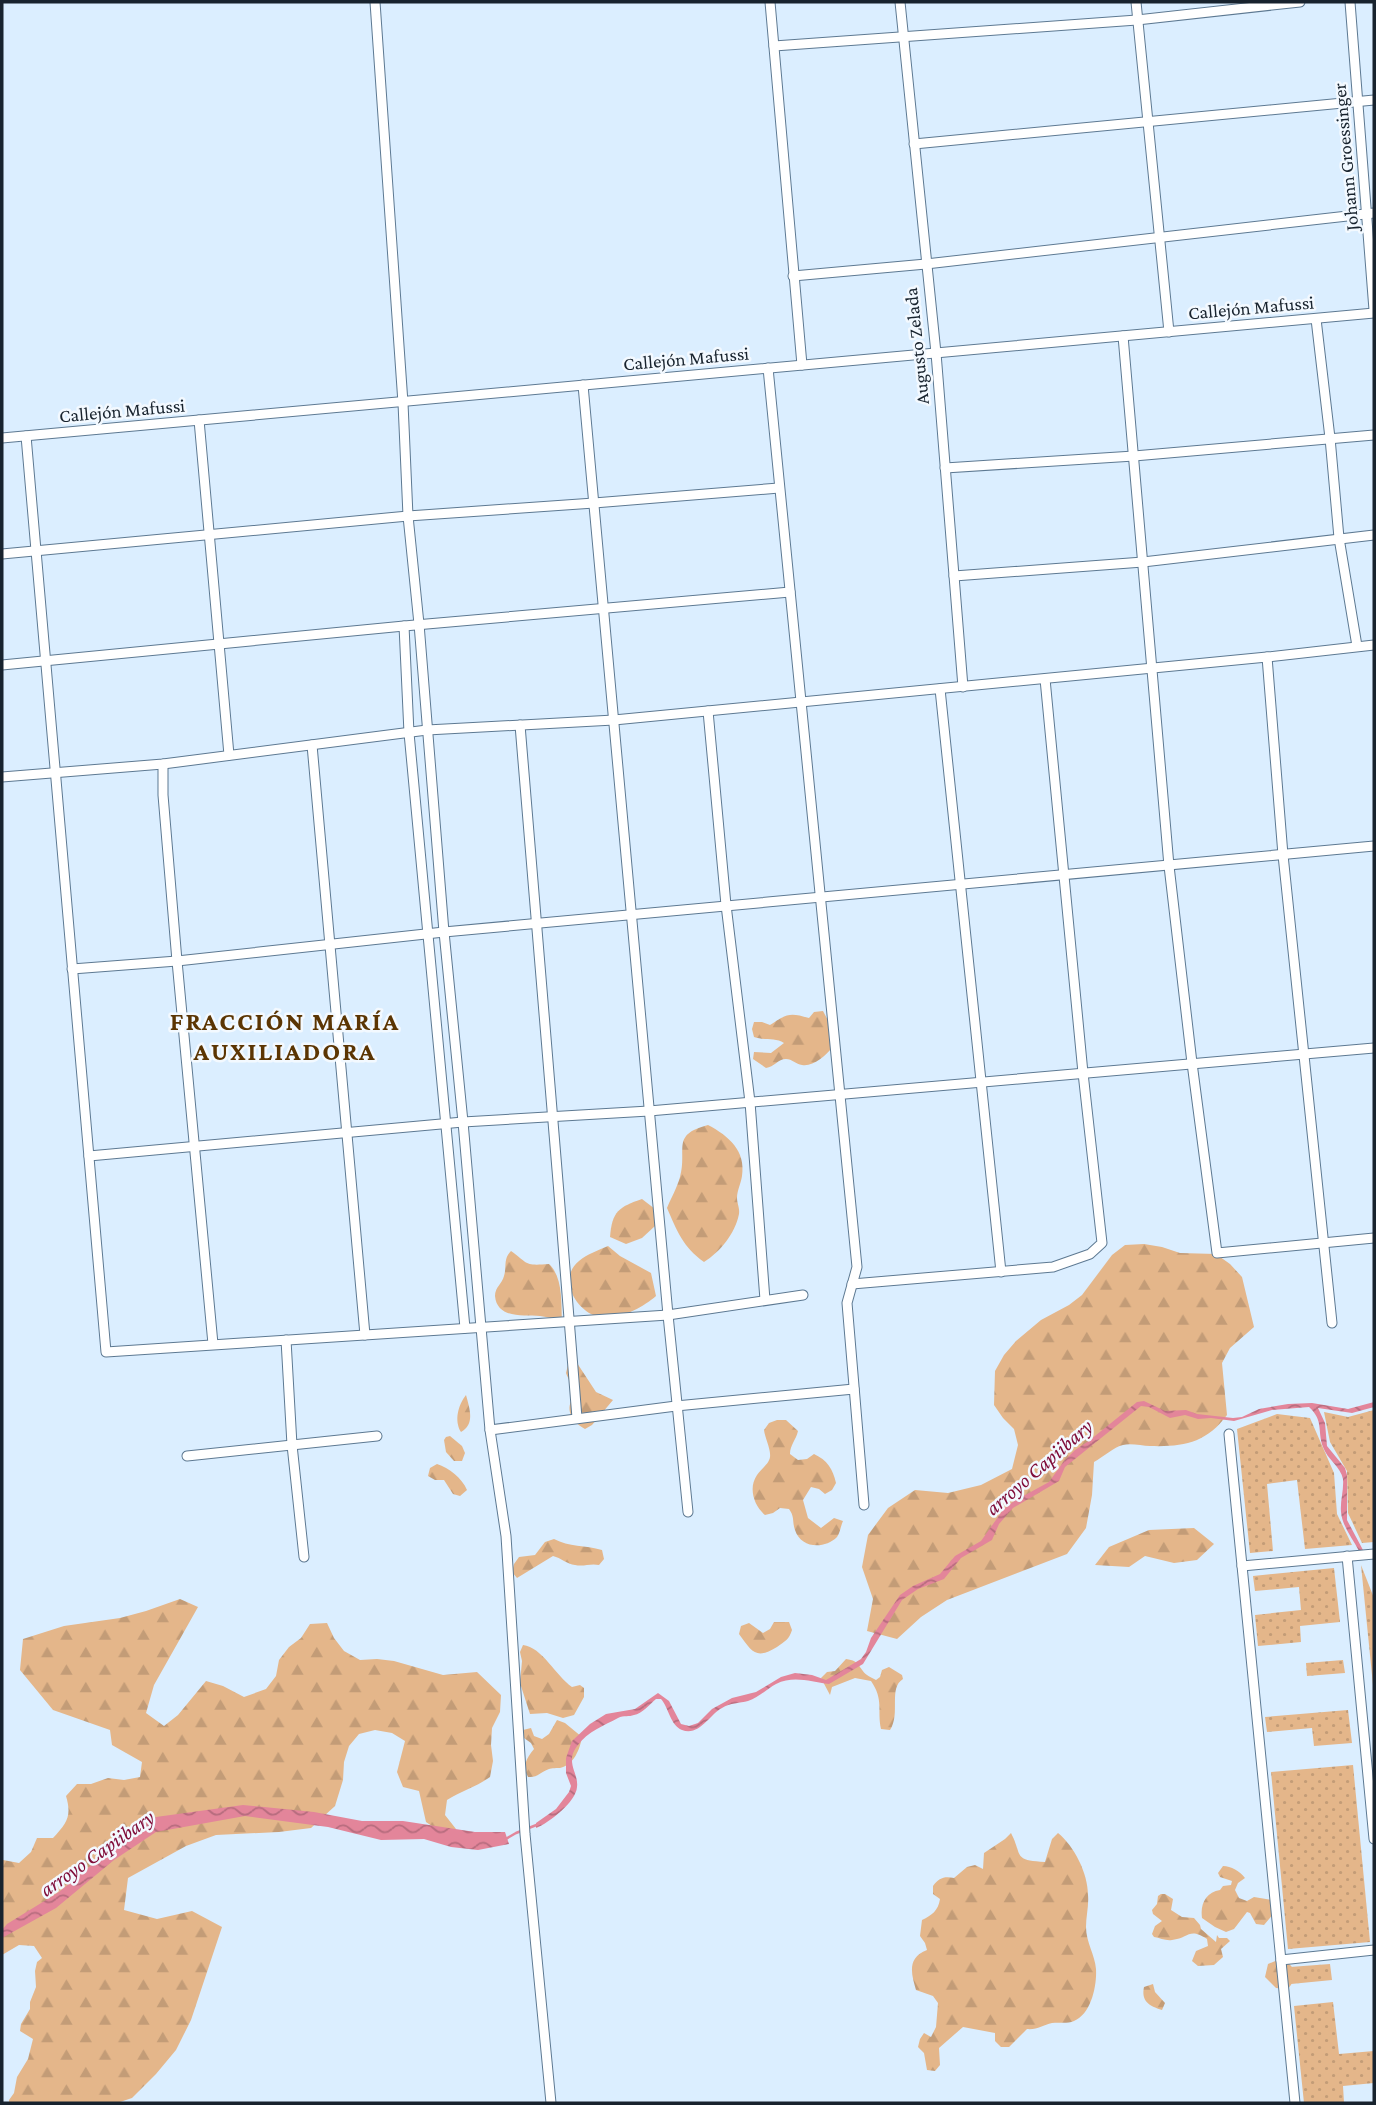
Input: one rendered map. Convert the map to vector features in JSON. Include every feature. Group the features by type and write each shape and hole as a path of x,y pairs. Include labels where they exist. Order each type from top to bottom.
{"street":[{"path":"375,2 403,402 408,516 490,1430 506,1536 524,1822 551,2103"},
{"path":"770,2 802,365"},
{"name":"Augusto Zelada","path":"900,2 936,353 963,687"},
{"path":"1136,2 1169,332"},
{"path":"774,46 1138,20 1300,2"},
{"name":"Johann Groessinger","path":"1350,2 1357,102 1371,213 1374,312"},
{"path":"914,144 1374,100"},
{"path":"793,276 926,264 1371,213"},
{"name":"Callejón Mafussi","path":"2,438 1374,312"},
{"path":"1316,319 1339,538 1357,646"},
{"path":"1123,336 1169,866 1217,1253 1374,1238"},
{"path":"768,368 857,1267 847,1303 863,1505"},
{"path":"583,385 676,1406 688,1512"},
{"path":"199,420 229,755"},
{"path":"945,468 1133,456 1374,435"},
{"path":"26,436 106,1352 668,1315 803,1295"},
{"path":"2,554 408,516 779,488"},
{"path":"954,576 1143,562 1374,535"},
{"path":"2,665 419,624 790,593"},
{"path":"404,626 409,733 464,1328"},
{"path":"2,778 163,764 428,730 614,720 1374,645"},
{"path":"1267,657 1283,855 1332,1324"},
{"path":"852,1284 1053,1268 1090,1254 1102,1243 1045,678"},
{"path":"940,689 1001,1272"},
{"path":"708,711 726,905 750,1102 765,1300"},
{"path":"520,725 577,1418"},
{"path":"312,745 365,1335"},
{"path":"163,764 163,795 177,961 213,1344"},
{"path":"72,969 177,961 726,905 1374,846"},
{"path":"89,1156 347,1131 649,1111 1374,1048"},
{"path":"286,1340 292,1445 304,1557"},
{"path":"490,1430 676,1406 854,1389"},
{"path":"1229,1434 1295,2103"},
{"path":"187,1456 377,1436"},
{"path":"1242,1566 1367,1554"},
{"path":"1347,1556 1374,1839"},
{"path":"1281,1960 1374,1950"}],"green space":[{"path":"823,1011 831,1026 831,1049 818,1060 806,1065 783,1059 766,1068 753,1059 754,1052 771,1053 784,1043 754,1037 754,1022 770,1025 788,1015 809,1018 814,1012"},
{"path":"708,1125 734,1145 743,1167 737,1195 739,1212 734,1229 716,1253 704,1262 686,1244 667,1208 680,1177 685,1138 696,1129"},
{"path":"642,1199 655,1209 655,1226 642,1238 626,1244 610,1237 618,1211"},
{"path":"1144,1244 1180,1253 1216,1254 1242,1277 1254,1327 1230,1348 1222,1363 1227,1415 1211,1432 1193,1441 1162,1446 1123,1445 1094,1462 1086,1528 1067,1554 947,1600 921,1617 897,1639 867,1631 873,1599 862,1567 868,1535 888,1508 915,1490 948,1493 981,1485 1012,1469 1018,1445 1014,1429 994,1405 995,1371 1004,1355 1041,1320 1082,1295 1112,1255 1125,1245"},
{"path":"608,1246 651,1273 656,1296 634,1310 607,1318 591,1314 578,1304 569,1282 573,1267 579,1261"},
{"path":"511,1251 527,1263 549,1264 554,1269 560,1290 562,1321 512,1314 501,1309 495,1293 503,1279 506,1260"},
{"path":"577,1363 596,1392 613,1400 592,1425 585,1429 574,1421 570,1414 573,1391 566,1373 568,1365"},
{"path":"466,1395 470,1421 461,1432 458,1413"},
{"path":"1374,1410 1374,1542 1362,1543 1348,1513 1347,1471 1330,1442 1324,1412 1348,1417"},
{"path":"1277,1414 1310,1418 1334,1473 1337,1514 1352,1545 1305,1549 1297,1480 1267,1484 1273,1551 1250,1553 1237,1429"},
{"path":"786,1420 798,1431 790,1454 798,1460 807,1459 814,1454 819,1456 833,1473 836,1483 832,1490 825,1494 811,1487 803,1500 808,1518 821,1528 834,1518 843,1521 837,1537 826,1544 814,1545 802,1541 795,1530 789,1509 780,1508 765,1515 755,1502 754,1480 770,1457 764,1430 769,1423"},
{"path":"450,1436 462,1446 465,1453 462,1461 454,1461 446,1452 444,1440"},
{"path":"437,1464 455,1474 467,1490 460,1496 453,1494 444,1480 435,1480 428,1476 430,1468"},
{"path":"1194,1528 1214,1544 1197,1560 1174,1563 1145,1556 1129,1567 1095,1565 1109,1547 1149,1530"},
{"path":"554,1539 602,1550 604,1559 599,1565 578,1565 553,1556 517,1578 512,1572 519,1557 535,1555 545,1542"},
{"path":"1361,1565 1374,1598 1374,1695"},
{"path":"1334,1568 1340,1622 1300,1626 1301,1642 1258,1646 1255,1615 1301,1610 1299,1587 1255,1591 1253,1576"},
{"path":"180,1599 198,1607 154,1685 146,1713 164,1726 178,1715 206,1681 244,1697 266,1689 276,1676 279,1660 289,1647 301,1638 310,1624 327,1623 344,1651 360,1660 394,1661 443,1675 477,1672 501,1695 500,1712 492,1728 493,1761 490,1777 447,1800 445,1815 456,1829 439,1831 426,1822 419,1791 403,1787 397,1772 405,1741 392,1733 375,1730 359,1734 349,1746 335,1806 311,1828 216,1835 186,1846 128,1878 124,1910 157,1919 192,1911 222,1927 191,2020 176,2050 132,2098 117,2103 9,2103 17,2077 28,2059 33,2039 20,2031 36,1987 37,1962 42,1958 34,1946 19,1945 2,1955 2,1855 3,1860 19,1863 31,1852 37,1838 53,1838 67,1819 66,1796 77,1784 91,1784 108,1778 124,1780 140,1777 142,1762 112,1745 110,1730 53,1710 20,1670 23,1639 64,1626 120,1618"},
{"path":"774,1622 789,1622 792,1630 784,1642 770,1651 755,1652 739,1634 741,1626 749,1623 763,1633 770,1629"},
{"path":"523,1645 543,1656 572,1687 580,1685 584,1688 584,1697 574,1715 563,1718 547,1713 530,1714 520,1683 520,1652"},
{"path":"846,1659 857,1663 867,1675 876,1680 882,1670 889,1667 902,1675 903,1679 896,1689 895,1717 890,1730 881,1729 879,1700 871,1681 855,1678 832,1687 830,1695 821,1678 827,1672 835,1671"},
{"path":"1343,1660 1345,1673 1307,1676 1306,1663"},
{"path":"1348,1710 1352,1743 1314,1746 1312,1728 1267,1732 1265,1717"},
{"path":"557,1720 582,1737 578,1751 569,1764 528,1777 526,1763 534,1749 524,1738 523,1730 531,1728 534,1736 542,1739 549,1734"},
{"path":"1353,1765 1370,1942 1288,1949 1271,1772"},
{"path":"1011,1833 1020,1855 1027,1860 1045,1862 1052,1839 1058,1833 1079,1861 1087,1887 1086,1933 1096,1969 1092,1999 1085,2012 1074,2021 1027,2029 1009,2047 1001,2047 995,2041 995,2033 963,2027 939,2048 940,2065 935,2071 927,2070 924,2053 918,2047 924,2033 931,2037 936,2027 938,2003 933,1996 916,1990 912,1967 916,1957 927,1950 920,1936 922,1920 938,1907 940,1899 933,1894 933,1886 942,1878 954,1878 967,1867 975,1865 983,1869 984,1853"},
{"path":"1223,1866 1235,1869 1245,1878 1238,1883 1235,1890 1239,1898 1247,1901 1254,1897 1272,1900 1275,1912 1264,1925 1256,1924 1247,1912 1234,1929 1226,1932 1202,1918 1203,1904 1208,1896 1223,1886 1231,1885 1232,1881 1220,1877 1218,1873"},
{"path":"1161,1894 1173,1899 1171,1910 1182,1917 1194,1918 1201,1929 1216,1942 1217,1935 1230,1941 1221,1949 1223,1957 1214,1965 1198,1966 1192,1961 1196,1951 1208,1946 1207,1939 1201,1936 1192,1934 1170,1940 1154,1937 1152,1934 1155,1926 1162,1921 1152,1910"},
{"path":"1280,1959 1290,1964 1294,1971 1294,1980 1288,1989 1276,1988 1265,1977 1268,1964"},
{"path":"1330,1964 1332,1980 1291,1984 1290,1967"},
{"path":"1153,1984 1155,1992 1165,2003 1162,2010 1150,2005 1145,1999 1144,1987"},
{"path":"1333,2002 1339,2054 1374,2051 1374,2083 1343,2086 1344,2103 1304,2103 1294,2006"}],"water":[{"path":"1144,1401 1165,1411 1186,1410 1233,1418 1259,1409 1288,1404 1312,1403 1348,1409 1374,1402 1374,1407 1352,1413 1318,1408 1325,1423 1327,1446 1345,1468 1347,1520 1363,1550 1359,1551 1343,1522 1342,1475 1325,1451 1318,1421 1309,1407 1272,1410 1234,1421 1198,1419 1185,1415 1170,1418 1149,1407 1141,1406 1065,1467 1059,1481 1013,1508 999,1524 992,1540 961,1558 944,1579 918,1589 902,1600 863,1664 829,1684 802,1680 783,1681 748,1701 722,1708 694,1730 678,1728 661,1699 656,1699 637,1714 618,1718 591,1733 578,1745 572,1757 577,1787 572,1799 548,1822 536,1828 536,1823 556,1809 569,1792 571,1786 566,1773 566,1758 572,1741 590,1724 606,1714 635,1709 658,1693 669,1701 681,1724 689,1726 698,1723 712,1709 732,1698 756,1692 781,1677 795,1673 826,1680 861,1659 871,1638 900,1595 940,1574 955,1556 981,1541 1003,1510 1049,1482 1075,1450 1137,1402"},
{"path":"243,1805 314,1812 362,1821 403,1821 475,1832 505,1832 509,1844 478,1850 451,1847 424,1839 381,1840 328,1827 245,1816 156,1832 114,1860 56,1908 2,1938 2,1930 7,1924 59,1892 125,1837 156,1817"}],"waterway":[{"name":"arroyo Capiibary","path":"504,1840 539,1824"}],"district":[{"name":"FRACCIÓN MARÍA AUXILIADORA","path":"285,1036"}]}
